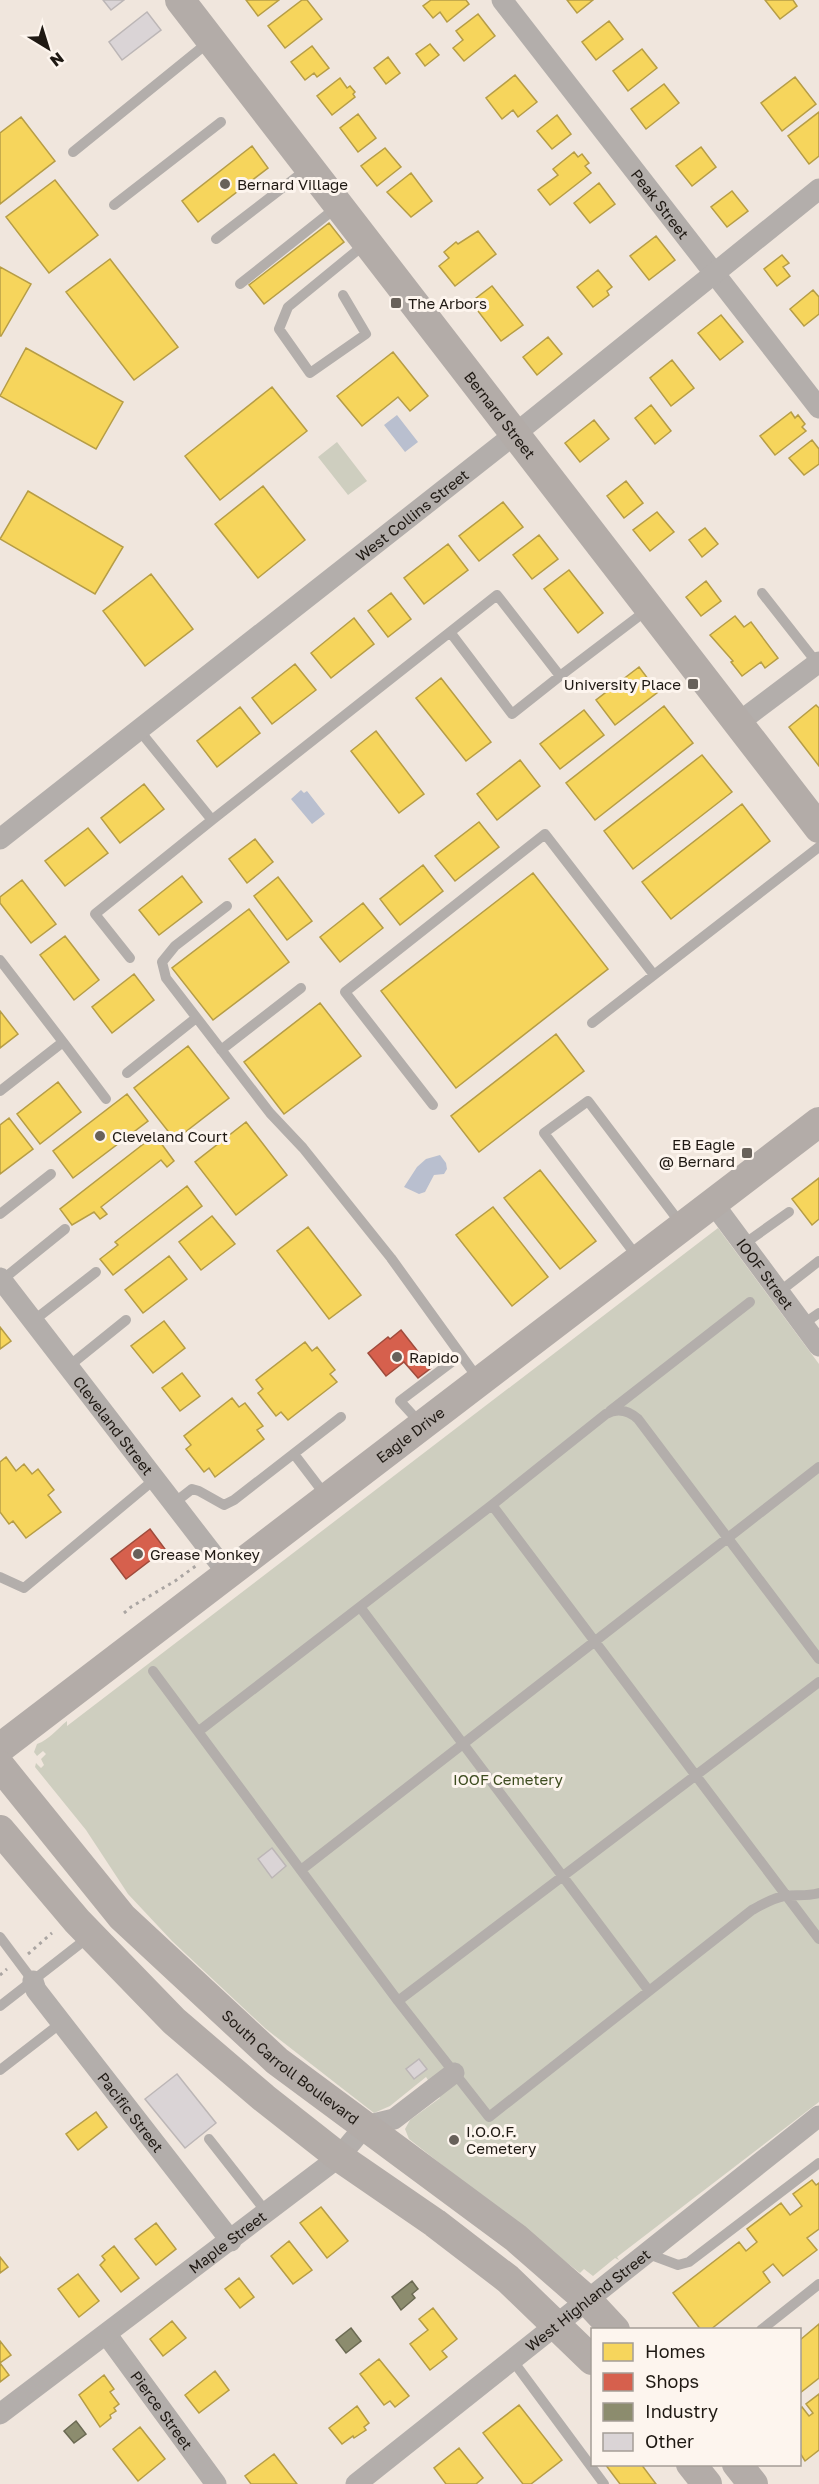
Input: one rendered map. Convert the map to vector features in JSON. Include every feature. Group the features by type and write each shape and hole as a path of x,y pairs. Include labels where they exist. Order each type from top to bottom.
{"street":[{"name":"Bernard Street","path":"180,0 819,828"},
{"name":"Peak Street","path":"502,0 819,408"},
{"name":"West Collins Street","path":"0,839 515,434 819,189"},
{"path":"738,723 818,662"},
{"name":"Eagle Drive","path":"0,1748 819,1122"},
{"name":"IOOF Street","path":"713,1203 779,1292 811,1319 819,1346"},
{"name":"Cleveland Street","path":"1,1279 228,1574"},
{"name":"South Carroll Boulevard","path":"0,1766 122,1917 251,2038 516,2238 587,2300 613,2328"},
{"path":"0,1830 91,1935 174,2021 264,2098 339,2157 435,2223 500,2272 591,2359"},
{"name":"Pacific Street","path":"33,1981 36,1990 61,2023 231,2241"},
{"path":"365,2126 394,2119 454,2073"},
{"name":"West Highland Street","path":"356,2484 819,2116"},
{"name":"Maple Street","path":"0,2414 339,2157 365,2126"},
{"name":"Pierce Street","path":"107,2335 216,2484"},
{"path":"693,2466 707,2484"},
{"path":"739,2466 753,2484"}],"lane":[{"path":"73,152 211,40"},
{"path":"114,205 221,122"},
{"path":"216,239 310,167"},
{"path":"240,284 340,205"},
{"path":"343,295 366,334 310,373 279,329 288,307 368,242"},
{"path":"762,593 818,662"},
{"path":"130,958 95,914 497,595 560,676"},
{"path":"450,632 512,714 648,608"},
{"path":"139,730 212,820"},
{"path":"433,1105 345,992 545,834 654,975"},
{"path":"592,1023 819,847"},
{"path":"227,906 175,946 162,963 166,978 270,1113 303,1148 391,1258 480,1382"},
{"path":"0,960 106,1099"},
{"path":"221,1050 300,988"},
{"path":"127,1073 196,1018"},
{"path":"0,1091 63,1042"},
{"path":"639,1260 544,1133 588,1101 683,1227"},
{"path":"0,1214 51,1174"},
{"path":"744,1244 789,1212"},
{"path":"1,1279 65,1230"},
{"path":"779,1292 819,1261"},
{"path":"33,1321 96,1272"},
{"path":"199,1731 750,1302"},
{"path":"69,1366 126,1320"},
{"path":"423,1426 400,1401 460,1355"},
{"path":"610,1412 626,1412 638,1419 819,1659"},
{"path":"174,1503 192,1489 224,1505 234,1500 342,1417"},
{"path":"294,1454 328,1499"},
{"path":"301,1870 819,1467"},
{"path":"0,1577 24,1588 155,1479"},
{"path":"492,1505 819,1939"},
{"path":"360,1607 649,1991"},
{"path":"153,1671 398,2001 489,2117 752,1910 771,1900 786,1896 805,1897 819,1893"},
{"path":"398,2001 819,1682"},
{"path":"0,2006 91,1935"},
{"path":"0,1937 33,1981"},
{"path":"0,2070 61,2023"},
{"path":"209,2139 267,2213"},
{"path":"646,2253 678,2265 689,2262 819,2163"},
{"path":"764,2328 819,2284"},
{"path":"513,2361 604,2484"}],"path":[{"path":"124,1613 198,1564"},
{"path":"28,1954 52,1933"},
{"path":"0,1975 9,1968"}],"green space":[{"path":"337,442 367,481 348,495 318,457"},
{"name":"IOOF Cemetery","path":"718,1228 819,1364 819,2102 617,2257 619,2260 615,2258 593,2276 584,2269 580,2273 409,2139 405,2129 410,2120 440,2098 426,2077 390,2106 374,2113 266,2029 172,1941 128,1894 86,1830 35,1767 36,1763 41,1768 44,1765 41,1759 46,1754 43,1751 37,1756 34,1752 37,1744 67,1721 67,1726"}],"water":[{"path":"397,415 418,442 405,452 384,425"},
{"path":"301,790 304,793 307,791 325,814 312,824 291,799"},
{"path":"440,1155 447,1169 444,1174 434,1175 425,1192 419,1194 404,1187 417,1167 426,1159"}],"building: Homes":[{"path":"246,0 279,0 258,16"},
{"path":"302,0 307,0 322,19 285,48 268,26"},
{"path":"431,0 466,0 469,4 447,22 440,12 433,18 423,6"},
{"path":"567,0 593,0 577,13"},
{"path":"765,0 793,0 797,6 780,19"},
{"path":"478,14 495,36 464,61 453,48 463,40 456,31"},
{"path":"609,21 623,39 596,60 582,42"},
{"path":"430,44 439,55 425,66 416,54"},
{"path":"312,46 329,68 317,77 314,73 305,80 291,62"},
{"path":"642,49 657,68 628,91 613,71"},
{"path":"388,57 400,73 386,84 374,68"},
{"path":"515,75 537,102 518,117 513,110 502,119 486,98"},
{"path":"795,77 816,104 782,131 761,103"},
{"path":"340,78 347,88 350,86 355,92 353,94 355,97 332,115 317,96"},
{"path":"664,84 679,103 646,129 631,109"},
{"path":"819,112 819,156 809,164 788,136"},
{"path":"358,114 376,138 358,152 340,128"},
{"path":"557,115 571,134 552,149 537,131"},
{"path":"21,117 55,161 0,204 0,133"},
{"name":"Bernard Village","path":"252,146 268,168 198,222 182,201"},
{"path":"701,147 716,167 692,186 676,166"},
{"path":"385,148 401,167 377,186 361,166"},
{"path":"574,152 578,157 582,154 589,163 585,166 591,173 550,205 538,190 558,175 553,169"},
{"path":"411,173 432,201 411,217 387,192"},
{"path":"55,180 98,235 49,273 6,217"},
{"path":"599,183 615,204 590,223 574,203"},
{"path":"732,191 748,211 727,227 711,207"},
{"path":"329,223 344,242 264,304 249,285"},
{"path":"478,231 496,254 455,286 439,266 449,258 444,252 456,242 458,244"},
{"path":"656,236 675,260 649,280 630,256"},
{"path":"782,255 789,263 783,267 790,276 777,286 764,269"},
{"path":"110,259 178,347 134,380 66,292"},
{"path":"0,267 31,284 1,336 0,336"},
{"path":"598,270 612,287 607,291 609,295 593,307 577,287"},
{"path":"492,286 523,325 501,341 471,302"},
{"path":"813,290 819,297 819,314 804,326 790,309"},
{"path":"721,315 743,342 720,360 698,333"},
{"path":"548,337 562,354 537,375 523,357"},
{"path":"26,348 123,402 96,449 0,396"},
{"path":"393,352 428,396 410,411 398,397 362,426 337,396"},
{"path":"672,360 694,388 671,406 650,378"},
{"path":"272,387 307,431 220,500 185,456"},
{"path":"651,405 671,431 655,444 635,418"},
{"path":"791,412 795,418 798,415 805,424 802,427 806,431 775,455 760,436"},
{"path":"594,420 609,439 580,462 565,443"},
{"path":"812,440 819,449 819,464 804,475 789,458"},
{"path":"626,481 643,503 624,518 607,496"},
{"path":"263,486 305,540 258,578 215,524"},
{"path":"28,491 123,547 95,594 0,539"},
{"path":"503,502 523,527 479,561 459,536"},
{"path":"657,512 674,532 650,551 633,530"},
{"path":"705,528 718,544 702,557 689,540"},
{"path":"539,535 558,559 532,579 513,555"},
{"path":"448,544 468,570 424,604 404,578"},
{"path":"569,570 603,613 578,633 544,589"},
{"path":"151,574 193,629 145,666 103,611"},
{"path":"706,581 721,601 701,616 686,597"},
{"path":"391,593 411,619 388,637 368,611"},
{"path":"735,616 744,627 751,622 778,658 765,668 761,662 742,676 731,662 733,661 710,635"},
{"path":"354,618 374,644 331,678 311,653"},
{"path":"295,664 316,690 272,724 252,698"},
{"path":"639,667 658,692 615,725 596,700"},
{"path":"441,678 491,742 466,761 416,698"},
{"path":"816,705 819,708 819,766 789,727"},
{"path":"664,706 693,743 595,820 566,783"},
{"path":"240,707 260,733 217,767 197,741"},
{"path":"584,710 604,735 560,769 540,744"},
{"path":"376,731 424,794 399,813 351,751"},
{"path":"702,755 732,792 633,869 604,831"},
{"path":"520,760 540,786 497,820 477,794"},
{"path":"144,784 164,809 120,843 101,818"},
{"path":"742,804 770,841 671,919 642,882"},
{"path":"479,822 499,847 455,881 435,856"},
{"path":"88,828 108,853 65,886 45,861"},
{"path":"255,839 273,862 247,883 229,859"},
{"path":"423,865 443,891 400,925 380,899"},
{"path":"533,873 608,969 456,1088 381,991"},
{"path":"182,876 202,902 159,935 139,910"},
{"path":"278,877 312,921 287,940 254,896"},
{"path":"22,880 56,924 31,943 0,903 0,897"},
{"path":"363,903 383,928 340,962 320,937"},
{"path":"249,909 289,962 213,1020 172,968"},
{"path":"65,936 99,980 74,1000 40,955"},
{"path":"134,974 154,1000 112,1033 92,1007"},
{"path":"320,1003 361,1056 284,1114 244,1062"},
{"path":"0,1011 18,1034 0,1048"},
{"path":"556,1034 584,1071 479,1152 451,1116"},
{"path":"188,1046 229,1098 175,1140 134,1088"},
{"path":"58,1082 81,1112 40,1144 17,1114"},
{"name":"Cleveland Court","path":"127,1094 148,1121 73,1178 53,1151"},
{"path":"9,1118 33,1149 0,1174 0,1125"},
{"path":"246,1122 287,1175 236,1215 195,1162"},
{"path":"155,1135 174,1161 167,1167 161,1160 101,1207 107,1214 100,1219 94,1212 72,1225 60,1209"},
{"path":"540,1170 596,1241 560,1269 504,1198"},
{"path":"819,1178 819,1219 812,1225 792,1199"},
{"path":"187,1186 202,1206 113,1275 100,1259 118,1245 115,1242"},
{"path":"493,1207 548,1277 512,1306 456,1235"},
{"path":"212,1216 235,1244 201,1270 179,1242"},
{"path":"308,1227 361,1295 329,1319 277,1251"},
{"path":"169,1256 187,1279 143,1313 125,1290"},
{"path":"164,1321 185,1348 153,1373 131,1346"},
{"path":"0,1327 11,1341 0,1349"},
{"path":"305,1342 312,1351 317,1347 335,1370 330,1374 337,1382 288,1420 281,1412 276,1416 258,1393 263,1389 256,1380"},
{"path":"182,1373 200,1396 180,1411 162,1388"},
{"path":"232,1398 239,1407 245,1403 263,1426 257,1430 264,1439 215,1477 209,1468 204,1472 186,1449 191,1445 184,1436"},
{"path":"6,1457 16,1471 24,1464 32,1474 38,1469 54,1490 48,1495 61,1512 26,1538 13,1521 9,1524 0,1512 0,1462"},
{"path":"96,2112 107,2127 78,2150 66,2134"},
{"path":"812,2180 816,2185 819,2183 819,2229 807,2238 817,2250 783,2276 773,2264 763,2272 770,2282 712,2328 699,2328 673,2293 739,2242 746,2251 757,2242 747,2229 781,2203 790,2215 802,2206 793,2194"},
{"path":"321,2207 348,2241 327,2258 300,2223"},
{"path":"156,2223 176,2249 156,2265 135,2239"},
{"path":"289,2241 312,2270 293,2284 271,2256"},
{"path":"114,2246 139,2278 121,2292 100,2265 105,2260 102,2256"},
{"path":"0,2257 8,2267 0,2273"},
{"path":"78,2274 99,2301 79,2317 58,2289"},
{"path":"239,2278 254,2297 240,2308 225,2289"},
{"path":"433,2308 457,2339 442,2351 447,2357 430,2370 410,2344 428,2330 419,2319"},
{"path":"172,2321 186,2338 163,2356 150,2339"},
{"path":"819,2324 819,2378 801,2392 801,2339"},
{"path":"0,2341 11,2355 0,2363"},
{"path":"379,2359 409,2396 395,2407 390,2401 384,2405 360,2374"},
{"path":"0,2363 9,2375 0,2382"},
{"path":"215,2371 229,2390 199,2413 185,2395"},
{"path":"104,2375 114,2389 110,2392 119,2404 114,2408 116,2411 110,2415 111,2418 100,2427 79,2395"},
{"path":"819,2394 819,2450 805,2461 801,2455 801,2408 809,2416 813,2413 806,2404"},
{"path":"519,2405 562,2460 531,2484 523,2484 483,2433"},
{"path":"357,2406 369,2423 364,2427 366,2430 342,2444 329,2428"},
{"path":"140,2427 165,2459 138,2481 113,2449"},
{"path":"459,2448 483,2478 476,2484 446,2484 434,2468"},
{"path":"274,2454 297,2484 251,2484 245,2476"},
{"path":"606,2466 642,2466 656,2484 620,2484"}],"building: Shops":[{"name":"Rapido","path":"401,1330 431,1368 418,1378 404,1362 386,1376 368,1353"},
{"name":"Grease Monkey","path":"150,1529 165,1549 126,1579 111,1559"}],"building: Industry":[{"path":"412,2281 418,2289 412,2294 415,2298 401,2310 392,2297"},
{"path":"351,2328 361,2341 346,2353 336,2340"},
{"path":"76,2421 86,2434 74,2443 64,2431"}],"building: Other":[{"path":"103,0 124,0 111,10"},
{"path":"147,12 161,30 122,60 109,42"},
{"path":"272,1848 286,1866 272,1878 258,1859"},
{"path":"419,2059 427,2069 414,2079 406,2069"},
{"path":"177,2074 216,2123 185,2148 145,2099"}],"place":[{"name":"Bernard Village","path":"225,184"},
{"name":"The Arbors","path":"396,303"},
{"name":"University Place","path":"693,684"},
{"name":"Cleveland Court","path":"100,1136"},
{"name":"EB Eagle @ Bernard","path":"747,1153"},
{"name":"Rapido","path":"397,1357"},
{"name":"Grease Monkey","path":"138,1554"},
{"name":"I.O.O.F. Cemetery","path":"454,2140"}]}
